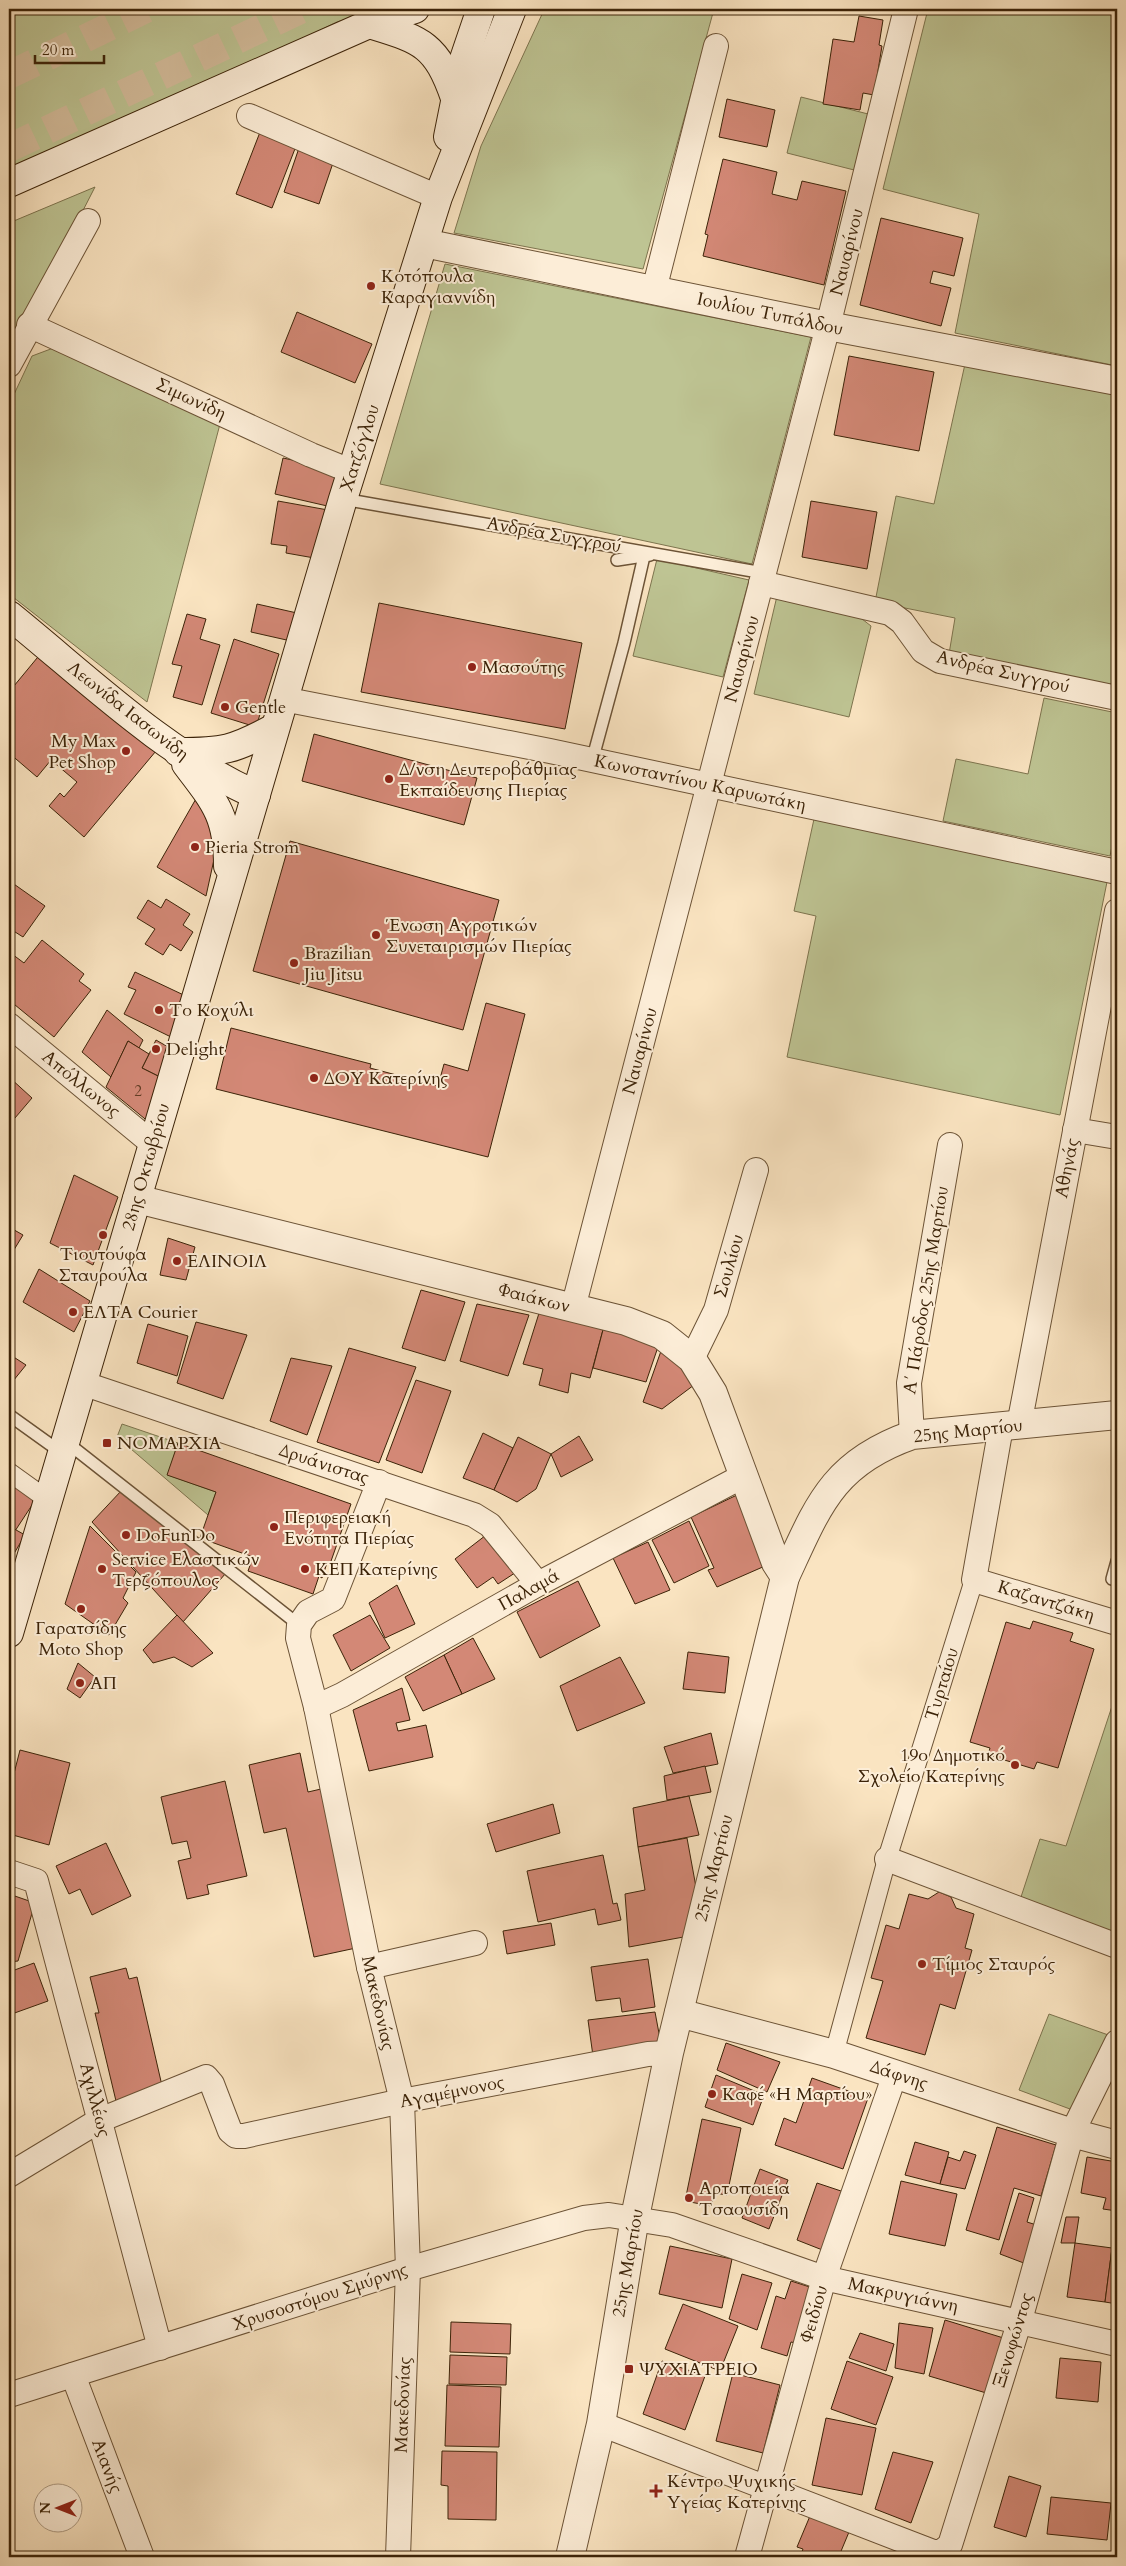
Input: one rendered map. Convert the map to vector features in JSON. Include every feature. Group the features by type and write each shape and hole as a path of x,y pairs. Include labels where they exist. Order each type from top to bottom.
{"street":[{"path":"9,183 369,24 415,9"},
{"name":"Χατζόγλου","path":"438,197 464,62 481,9"},
{"name":"Χατζόγλου","path":"283,700 343,499 438,197 512,9"},
{"name":"Ναυαρίνου","path":"573,1308 828,326 906,9"},
{"path":"369,24 421,42 437,58 449,79 456,98"},
{"path":"654,290 716,46"},
{"path":"248,116 438,197"},
{"path":"9,365 29,325 88,221"},
{"name":"Ιουλίου Τυπάλδου","path":"424,243 828,326 1117,381"},
{"name":"Σιμωνίδη","path":"29,325 302,451 353,472"},
{"name":"Ανδρέα Συγγρού","path":"763,578 890,613 902,622 923,651 940,660 1117,698"},
{"name":"Λεωνίδα Ιασωνίδη","path":"9,615 178,752 225,781 256,795"},
{"name":"28ης Οκτωβρίου","path":"9,1634 283,700"},
{"name":"Κωνσταντίνου Καρυωτάκη","path":"283,700 709,784 1117,872"},
{"path":"178,752 210,752 236,748 274,728"},
{"path":"178,752 214,801 225,824 228,848 228,889"},
{"name":"Αθηνάς","path":"1010,1426 1074,1130 1117,911"},
{"name":"Απόλλωνος","path":"9,1026 153,1144"},
{"path":"1074,1130 1117,1137"},
{"name":"Α΄ Πάροδος 25ης Μαρτίου","path":"912,1435 909,1383 950,1145"},
{"name":"Σουλίου","path":"692,1359 716,1310 756,1170"},
{"name":"Φαιάκων","path":"137,1199 626,1321 662,1335 692,1359 713,1393 745,1475 776,1563 785,1577"},
{"name":"Δρυάνιστας","path":"82,1383 474,1514 490,1525 538,1584"},
{"name":"25ης Μαρτίου","path":"570,2557 601,2424 635,2217 669,2053 785,1577 828,1492 866,1455 888,1443 912,1435 1117,1415"},
{"name":"Τυρταίου","path":"834,2054 887,1859 974,1580 1010,1426"},
{"path":"9,1472 48,1500"},
{"name":"Παλαμά","path":"316,1707 342,1695 538,1584 745,1475"},
{"path":"299,1625 308,1612 333,1599 378,1482"},
{"name":"Καζαντζάκη","path":"974,1580 1117,1623"},
{"name":"Μακεδονίας","path":"299,1625 298,1638 316,1707 369,1967 402,2101 408,2269 398,2557"},
{"path":"887,1859 1117,1946"},
{"name":"Αχιλλέως","path":"9,1872 36,1881 160,2348"},
{"path":"369,1967 475,1944"},
{"name":"Δάφνης","path":"679,2013 834,2054 1072,2133 1117,2145"},
{"name":"Ξενοφώντος","path":"767,2488 934,2552 942,2552 950,2545 1020,2320 1072,2133 1117,2042"},
{"name":"Αγαμέμνονος","path":"100,2120 206,2077 212,2084 230,2131 236,2136 402,2101 648,2054 669,2053"},
{"name":"Φειδίου","path":"747,2557 824,2278 895,2074"},
{"path":"9,2175 100,2120"},
{"name":"Χρυσοστόμου Σμύρνης","path":"9,2395 408,2269 584,2218 609,2215 635,2217"},
{"name":"Μακρυγιάννη","path":"635,2217 672,2225 824,2278 1020,2320 1117,2344"},
{"name":"Αιανής","path":"73,2375 142,2557"},
{"path":"601,2424 767,2488"}],"lane":[{"name":"Ανδρέα Συγγρού","path":"343,499 661,553 763,578"},
{"path":"617,560 661,553"},
{"path":"592,761 624,643 644,556"},
{"path":"9,1415 64,1447 299,1625"},
{"path":"1112,1579 1117,1561"}],"green space":[{"path":"9,9 378,9 337,22 123,125 9,174"},
{"path":"714,9 643,269 454,233 481,146 544,10"},
{"path":"928,9 1117,9 1117,366 955,333 979,214 883,189"},
{"path":"801,97 876,116 862,172 787,153"},
{"path":"95,187 9,355 9,223"},
{"path":"445,264 811,337 752,564 380,484"},
{"path":"56,347 220,424 147,702 9,594 9,405 32,356"},
{"path":"965,364 1117,395 1117,689 949,654 955,618 875,602 896,496 934,504"},
{"path":"657,559 749,580 723,677 633,656"},
{"path":"777,596 857,615 871,626 849,717 754,694"},
{"path":"1044,698 1117,713 1117,821 1110,856 943,821 956,759 1028,774"},
{"path":"814,819 1107,882 1060,1115 787,1057 816,916 794,911"},
{"path":"122,1424 178,1443 168,1475 216,1492 208,1515 117,1437"},
{"path":"1117,1691 1117,1935 1020,1900 1040,1839 1066,1846"},
{"path":"1049,2014 1114,2037 1078,2112 1019,2090"}],"building":[{"path":"859,16 883,20 879,45 882,46 874,95 863,93 860,110 823,104 833,39 854,42"},
{"path":"727,99 775,110 767,147 719,137"},
{"path":"262,127 298,141 272,208 236,194"},
{"path":"299,148 334,160 319,204 284,192"},
{"path":"723,159 777,172 772,194 797,200 802,181 846,191 824,285 703,256 708,235 705,234"},
{"path":"881,218 963,238 954,276 933,271 930,283 951,288 941,326 860,305"},
{"path":"297,312 372,344 355,383 281,352"},
{"path":"849,356 934,372 919,451 834,435"},
{"path":"283,458 344,471 336,508 275,494"},
{"path":"278,501 328,510 320,559 286,553 287,546 271,544"},
{"path":"811,501 877,512 867,569 802,557"},
{"name":"Μασούτης","path":"379,603 582,643 565,729 361,692"},
{"path":"257,604 297,613 291,641 251,632"},
{"path":"187,614 206,619 200,639 220,645 202,705 173,697 182,666 172,664"},
{"path":"234,639 279,654 256,727 211,713"},
{"path":"42,652 156,751 84,837 49,806 60,793 64,797 77,782 51,760 37,777 9,753 9,692"},
{"name":"Δ/νση Δευτεροβάθμιας Εκπαίδευσης Πιερίας","path":"314,734 477,778 464,825 302,781"},
{"path":"197,797 220,832 206,896 157,867"},
{"name":"Ένωση Αγροτικών Συνεταιρισμών Πιερίας","path":"290,841 499,900 463,1030 253,971"},
{"path":"11,882 45,906 23,937 12,930 9,934 9,886"},
{"path":"166,899 190,914 183,925 193,932 181,951 170,944 163,955 145,944 155,929 137,918 148,900 161,908"},
{"path":"42,940 84,974 79,981 91,990 54,1037 9,1000 9,959 12,954 24,963"},
{"path":"135,972 190,998 171,1037 124,1014 136,990 128,987"},
{"name":"ΔΟΥ Κατερίνης","path":"486,1003 525,1014 488,1157 216,1089 231,1028 371,1064 370,1068 438,1086 444,1064 468,1071"},
{"path":"107,1010 143,1040 139,1048 128,1041 111,1077 82,1052"},
{"path":"156,1040 175,1051 166,1080 142,1068"},
{"path":"128,1041 149,1054 142,1068 166,1080 150,1123 106,1087"},
{"path":"9,1077 32,1098 9,1125"},
{"path":"74,1175 118,1197 93,1265 50,1243"},
{"path":"9,1227 23,1235 9,1258"},
{"name":"ΕΛΙΝΟΙΛ","path":"168,1238 195,1247 186,1280 160,1275"},
{"path":"39,1269 90,1301 74,1332 23,1302"},
{"path":"421,1290 465,1302 445,1361 402,1348"},
{"path":"477,1304 529,1315 508,1376 460,1361"},
{"path":"540,1310 604,1326 590,1378 571,1373 568,1393 539,1385 543,1369 523,1364"},
{"path":"196,1322 247,1335 223,1399 177,1383"},
{"path":"148,1324 188,1336 177,1376 137,1363"},
{"path":"604,1326 659,1344 646,1382 593,1368"},
{"path":"349,1348 416,1367 379,1463 317,1442"},
{"path":"661,1351 685,1366 694,1385 662,1409 643,1402"},
{"path":"9,1354 26,1365 9,1386"},
{"path":"291,1358 332,1366 307,1435 270,1421"},
{"path":"416,1380 451,1391 422,1473 386,1460"},
{"path":"483,1433 513,1448 494,1490 463,1478"},
{"path":"579,1436 593,1460 561,1477 551,1454"},
{"path":"518,1437 551,1454 536,1489 517,1502 494,1490"},
{"name":"Περιφερειακή Ενότητα Πιερίας","path":"178,1443 351,1504 330,1564 327,1563 322,1578 319,1576 313,1594 248,1571 253,1557 200,1538 216,1492 167,1475"},
{"path":"9,1477 38,1496 15,1531 9,1526"},
{"path":"122,1490 226,1573 183,1622 92,1522"},
{"path":"737,1495 765,1566 717,1587 708,1570 714,1568 691,1517"},
{"path":"689,1521 709,1566 674,1583 652,1540"},
{"path":"9,1526 25,1535 9,1562"},
{"path":"90,1526 136,1572 123,1598 128,1603 109,1635 65,1604"},
{"path":"490,1532 521,1569 498,1584 493,1577 477,1588 455,1559"},
{"path":"648,1542 670,1590 635,1604 613,1558"},
{"path":"578,1581 600,1626 540,1658 517,1612"},
{"path":"397,1585 415,1624 385,1638 369,1603"},
{"path":"177,1615 213,1653 192,1667 174,1657 153,1663 143,1650"},
{"path":"370,1615 390,1648 351,1671 333,1635"},
{"path":"1033,1621 1073,1633 1070,1641 1094,1649 1058,1768 1037,1762 1034,1769 988,1755 990,1748 970,1742 1006,1622 1030,1629"},
{"path":"473,1638 495,1679 462,1694 444,1655"},
{"path":"688,1652 729,1657 725,1693 683,1689"},
{"path":"444,1655 462,1694 423,1711 405,1677"},
{"path":"620,1657 645,1703 577,1731 560,1686"},
{"name":"ΑΠ","path":"78,1663 95,1677 80,1698 67,1689"},
{"path":"402,1688 410,1720 396,1723 398,1731 426,1725 433,1757 369,1771 353,1710"},
{"path":"711,1733 718,1764 673,1773 664,1747"},
{"path":"20,1750 70,1763 49,1845 9,1834 9,1793"},
{"path":"300,1753 308,1792 321,1789 356,1948 314,1957 286,1828 264,1833 249,1765"},
{"path":"705,1766 711,1792 667,1800 664,1776"},
{"path":"225,1781 247,1876 207,1885 209,1894 187,1899 178,1861 191,1858 187,1841 172,1844 161,1797"},
{"path":"689,1796 699,1835 638,1847 633,1808"},
{"path":"553,1804 560,1833 496,1852 487,1824"},
{"path":"687,1838 698,1898 689,1936 629,1947 625,1894 645,1890 638,1847"},
{"path":"106,1843 131,1896 92,1915 80,1889 69,1894 56,1866"},
{"path":"603,1855 613,1904 617,1903 621,1920 598,1925 595,1909 538,1922 527,1871"},
{"name":"Τίμιος Σταυρός","path":"939,1892 951,1897 956,1908 974,1914 965,1948 972,1950 955,2009 940,2004 925,2055 866,2038 883,1981 871,1978 886,1925 899,1929 909,1894 928,1899"},
{"path":"9,1894 35,1903 18,1961 9,1962"},
{"path":"551,1923 555,1945 507,1954 503,1931"},
{"path":"648,1959 655,2007 622,2012 620,1998 596,2001 591,1967"},
{"path":"34,1963 48,2001 9,2015 9,1972"},
{"path":"126,1968 129,1979 137,1977 163,2090 116,2101 95,2013 99,2013 90,1977"},
{"path":"655,2012 661,2044 593,2056 588,2020"},
{"path":"726,2043 780,2062 767,2092 717,2070"},
{"path":"716,2075 764,2095 753,2125 705,2107"},
{"path":"812,2078 868,2098 843,2169 775,2145 784,2118 796,2123"},
{"path":"702,2119 741,2128 727,2195 714,2193 711,2206 685,2201"},
{"path":"997,2127 1056,2145 1041,2196 1014,2188 999,2240 966,2230"},
{"path":"915,2142 949,2152 940,2184 905,2175"},
{"path":"964,2151 976,2155 965,2189 940,2184 948,2157 960,2161"},
{"path":"1087,2157 1117,2162 1117,2211 1103,2209 1106,2198 1081,2193"},
{"path":"760,2169 788,2180 769,2229 742,2218"},
{"path":"901,2181 957,2194 945,2246 889,2234"},
{"path":"817,2183 847,2193 825,2251 797,2240"},
{"path":"1019,2193 1034,2198 1027,2222 1043,2227 1029,2265 1000,2254"},
{"path":"1066,2217 1079,2217 1075,2243 1061,2243"},
{"path":"1075,2243 1112,2248 1105,2302 1067,2297"},
{"path":"670,2246 732,2259 722,2308 659,2294"},
{"path":"1112,2248 1117,2249 1117,2304 1105,2302"},
{"path":"742,2274 772,2283 757,2330 729,2319"},
{"path":"791,2281 816,2289 800,2344 791,2342 787,2356 761,2348 776,2296 785,2299"},
{"path":"683,2304 738,2326 720,2371 665,2349"},
{"path":"945,2320 1010,2340 993,2395 929,2376"},
{"path":"451,2322 511,2324 510,2354 450,2352"},
{"path":"899,2323 933,2328 924,2374 895,2368"},
{"path":"860,2333 894,2344 886,2371 849,2358"},
{"path":"450,2355 507,2357 506,2385 449,2384"},
{"path":"1060,2358 1101,2362 1098,2402 1056,2398"},
{"path":"662,2361 705,2376 685,2430 643,2414"},
{"path":"847,2361 893,2377 876,2425 831,2409"},
{"path":"733,2373 780,2385 763,2453 716,2441"},
{"path":"447,2385 501,2387 499,2447 445,2446"},
{"path":"826,2418 876,2428 862,2495 812,2485"},
{"path":"442,2451 497,2452 496,2520 448,2519 448,2486 441,2485"},
{"path":"893,2452 933,2462 911,2523 875,2509"},
{"path":"1009,2476 1041,2486 1026,2537 994,2527"},
{"path":"1051,2497 1111,2503 1107,2540 1047,2534"},
{"path":"810,2516 849,2532 839,2556 843,2557 800,2557 803,2549 797,2547"}],"tunnel":[{"path":"9,75 146,9"},
{"path":"9,148 302,9"}],"place":[{"name":"Κοτόπουλα Καραγιαννίδη","path":"371,286"},
{"name":"Μασούτης","path":"472,667"},
{"name":"Gentle","path":"225,707"},
{"name":"My Max Pet Shop","path":"126,751"},
{"name":"Δ/νση Δευτεροβάθμιας Εκπαίδευσης Πιερίας","path":"389,779"},
{"name":"Pieria Strom","path":"195,847"},
{"name":"Ένωση Αγροτικών Συνεταιρισμών Πιερίας","path":"376,935"},
{"name":"Brazilian Jiu Jitsu","path":"294,963"},
{"name":"Το Κοχύλι","path":"159,1010"},
{"name":"Delight","path":"156,1049"},
{"name":"ΔΟΥ Κατερίνης","path":"314,1078"},
{"name":"Τιουτούφα Σταυρούλα","path":"103,1235"},
{"name":"ΕΛΙΝΟΙΛ","path":"177,1261"},
{"name":"ΕΛΤΑ Courier","path":"73,1312"},
{"name":"ΝΟΜΑΡΧΙΑ","path":"107,1443"},
{"name":"Περιφερειακή Ενότητα Πιερίας","path":"274,1527"},
{"name":"DoFunDo","path":"126,1535"},
{"name":"Service Ελαστικών Τερζόπουλος","path":"102,1569"},
{"name":"ΚΕΠ Κατερίνης","path":"305,1569"},
{"name":"Γαρατσίδης Moto Shop","path":"81,1609"},
{"name":"ΑΠ","path":"80,1683"},
{"name":"19ο Δημοτικό Σχολείο Κατερίνης","path":"1015,1765"},
{"name":"Τίμιος Σταυρός","path":"922,1964"},
{"name":"Καφέ «Η Μαρτίου»","path":"712,2094"},
{"name":"Αρτοποιεία Τσαουσίδη","path":"689,2198"},
{"name":"ΨΥΧΙΑΤΡΕΙΟ","path":"629,2369"},
{"name":"Κέντρο Ψυχικής Υγείας Κατερίνης","path":"656,2491"}]}
